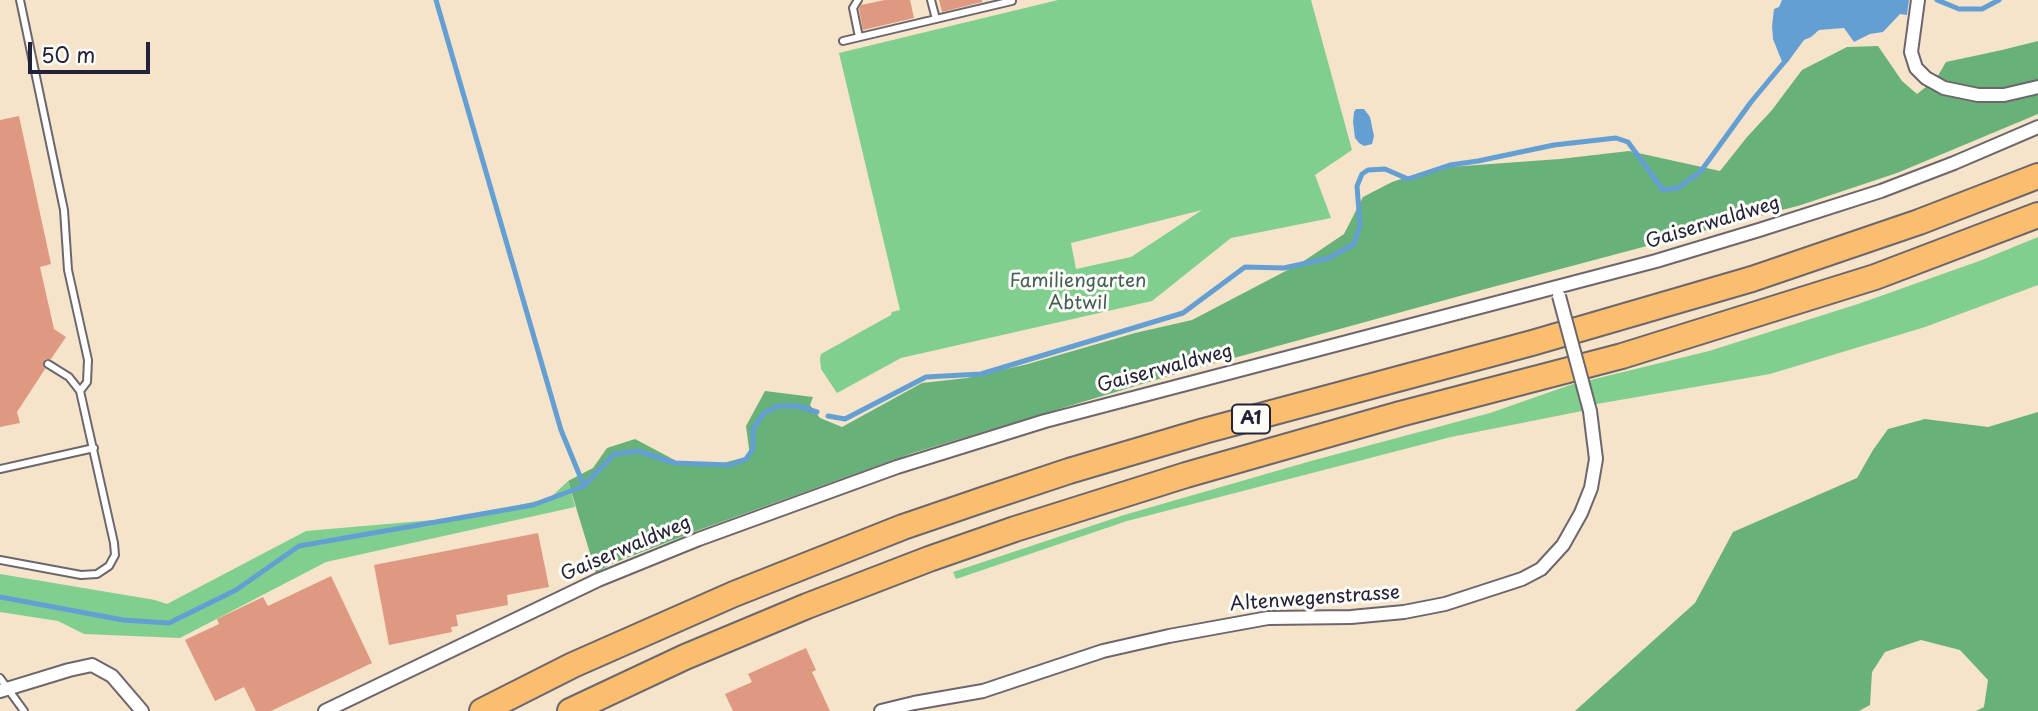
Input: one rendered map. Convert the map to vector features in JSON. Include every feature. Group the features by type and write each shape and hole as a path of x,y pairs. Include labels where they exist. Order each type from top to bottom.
{"highway":[{"name":"A1","path":"482,711 573,665 722,598 830,555 985,499 1204,431 1532,343 1752,279 1919,222 2038,176"},
{"name":"A1","path":"570,711 763,624 904,568 1014,529 1400,414 1636,352 1875,277 2038,215"}],"street":[{"path":"1918,0 1911,51 1916,68 1926,78 1944,88 1978,95 2004,95 2038,87"},
{"name":"Gaiserwaldweg","path":"325,711 598,580 699,539 897,467 1045,421 1558,291 1881,191 2038,127"},
{"name":"Altenwegenstrasse","path":"881,711 984,691 1103,651 1169,636 1268,618 1351,617 1404,612 1445,604 1522,579 1541,569 1563,545 1581,513 1591,488 1596,459 1590,411 1558,291"},
{"path":"2,686 92,665 112,676 142,711"}],"lane":[{"path":"20,0 64,210 68,270 88,360 87,382 80,391"},
{"path":"858,0 853,8 859,37"},
{"path":"932,0 936,19"},
{"path":"844,41 1012,0"},
{"path":"0,561 81,575 97,574 109,566 115,555 80,391 69,377 48,364"},
{"path":"0,469 94,448"},
{"path":"2,686 24,711"}],"green space":[{"name":"Familiengarten Abtwil","path":"1058,0 1311,0 1352,150 1315,175 1331,218 1231,238 1152,301 901,358 837,393 821,369 821,354 892,312 900,310 839,53","holes":["1202,210 1131,257 1076,269 1071,243"]},
{"path":"2038,41 2038,114 1897,173 1801,205 1172,375 913,453 699,530 611,564 596,573 568,481 593,468 607,448 635,439 684,465 723,463 750,456 746,426 765,391 813,397 810,405 820,418 842,427 922,383 967,378 1028,364 1135,333 1192,320 1301,263 1344,234 1363,197 1392,182 1435,168 1629,151 1720,171 1802,70 1847,47 1878,46 1902,81 1917,94 1936,79 1946,62"},
{"path":"2038,237 2038,285 1925,327 1770,374 1585,406 1582,411 1451,437 1127,521 956,579 953,572 1124,515 1490,413 1570,385 1709,351 1858,304"},
{"path":"2038,412 2038,711 1976,711 1984,707 1988,680 1960,650 1921,640 1885,652 1872,672 1870,705 1859,711 1575,711 1695,603 1733,532 1857,478 1888,429 1925,419 1988,427"},
{"path":"568,481 575,507 326,562 180,638 84,634 58,621 0,612 0,574 167,604 306,531 468,517 550,498"}],"water":[{"path":"1782,0 1909,0 1907,15 1900,14 1883,32 1870,34 1854,42 1844,28 1819,30 1804,40 1787,63 1783,64 1773,39 1772,26 1774,9 1779,7"},
{"path":"1356,109 1364,109 1370,117 1374,136 1372,144 1364,146 1355,138 1353,122"}],"building":[{"path":"885,0 910,0 914,18 863,30 859,9 861,5"},
{"path":"939,0 982,0 982,2 942,12"},
{"path":"19,116 51,264 40,267 54,329 66,337 51,359 43,362 45,369 17,412 20,423 0,427 0,120"},
{"path":"538,533 549,587 507,595 508,605 456,615 458,626 451,627 452,632 389,645 374,565"},
{"path":"331,576 372,663 271,711 256,711 244,687 215,701 185,640 219,624 217,619 263,597 268,606"},
{"path":"806,648 816,670 812,672 830,711 733,711 725,694 752,682 748,674"}],"waterway":[{"path":"436,0 561,430 584,486"},
{"path":"1937,0 1959,9 1982,9 1999,0"},
{"path":"828,416 845,419 926,377 981,374 1183,313 1245,267 1284,268 1329,258 1354,244 1360,225 1357,186 1362,174 1368,170 1385,169 1408,179 1450,165 1554,145 1616,138 1628,142 1663,190 1678,188 1701,171 1751,102 1786,60"},
{"path":"0,597 123,620 169,623 236,590 299,546 533,505 584,486 614,454 638,451 675,463 730,465 746,459 753,449 753,429 764,413 778,406 797,406 817,412"}]}
